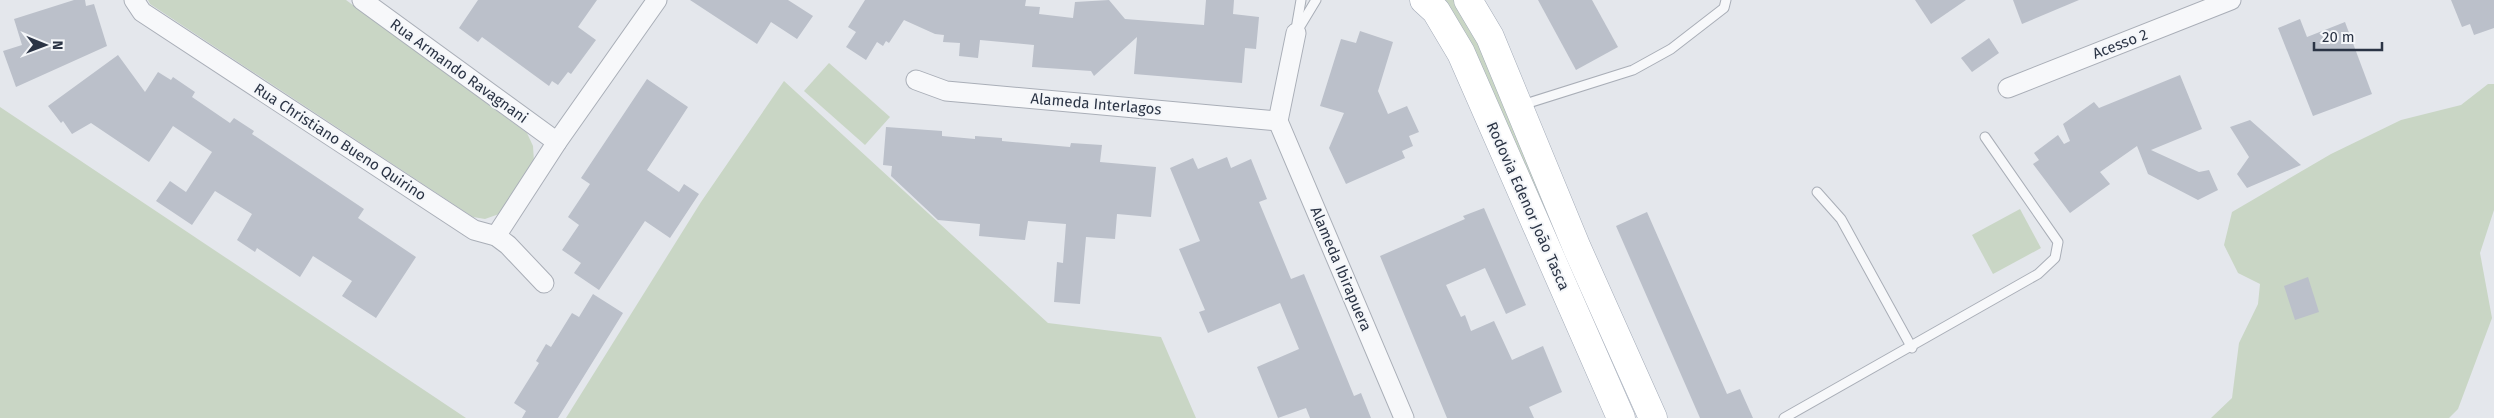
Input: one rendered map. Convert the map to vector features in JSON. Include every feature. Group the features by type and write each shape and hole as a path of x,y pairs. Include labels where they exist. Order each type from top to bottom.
{"main road":[{"name":"Rodovia Edenor João Tasca","path":"1424,0 1436,11 1461,53 1598,329 1653,418"},
{"name":"Rodovia Edenor João Tasca","path":"1468,0 1490,37 1518,106 1598,329 1621,418"}],"street":[{"name":"Rua Christiano Bueno Quirino","path":"134,0 142,12 474,230 496,236 508,245 544,283"},
{"name":"Rua Armando Ravagnani","path":"362,0 557,142"},
{"path":"496,236 557,142 657,0"},
{"name":"Acesso 2","path":"2008,88 2231,0"},
{"path":"1278,121 1296,33"},
{"name":"Alameda Interlagos","path":"916,80 946,91 1278,121"},
{"name":"Alameda Ibirapuera","path":"1278,121 1404,418"}],"lane":[{"path":"1296,33 1301,0"},
{"path":"1296,33 1316,0"},
{"path":"1518,106 1632,70 1671,49 1724,8 1726,0"},
{"path":"1784,418 1912,348 2038,274 2055,258 2058,242 1985,138"},
{"path":"1817,192 1841,219 1912,348"}],"green space":[{"path":"148,0 346,0 527,133 533,146 534,162 499,214 485,219 473,217 150,4"},
{"path":"1445,0 1456,0 1471,26 1566,245 1558,249 1466,34"},
{"path":"829,63 890,117 865,145 804,91"},
{"path":"784,81 1048,323 1161,337 1196,418 566,418 701,202"},
{"path":"2488,84 2494,84 2494,210 2480,253 2492,318 2458,409 2449,418 2211,418 2232,398 2239,343 2258,304 2260,284 2238,273 2224,245 2232,212 2331,154 2401,120 2461,105"},
{"path":"0,107 466,418 0,418"},
{"path":"2020,209 2041,248 1993,274 1972,235"}],"building":[{"path":"74,0 85,0 86,6 94,4 107,46 16,87 3,51 22,45 14,19"},
{"path":"478,0 597,0 578,27 596,40 571,74 568,72 558,85 552,81 549,86 482,37 478,42 459,28"},
{"path":"690,0 788,0 813,16 797,39 771,22 757,44"},
{"path":"865,0 1026,0 1025,6 1040,7 1039,14 1073,18 1075,2 1109,0 1125,19 1204,25 1206,0 1234,0 1233,14 1259,17 1256,49 1245,48 1242,83 1134,74 1137,37 1094,76 1091,71 1032,67 1034,45 980,40 978,58 959,56 960,43 943,42 944,35 935,34 904,20 889,43 886,41 883,46 877,42 866,60 846,47 856,32 848,27"},
{"path":"1538,0 1592,0 1618,47 1576,70"},
{"path":"1915,0 1966,0 1931,24"},
{"path":"2013,0 2079,0 2022,24"},
{"path":"2451,0 2494,0 2494,28 2474,35 2470,24 2462,27"},
{"path":"2300,19 2307,37 2345,22 2372,94 2313,116 2278,28"},
{"path":"1360,31 1393,42 1378,91 1388,114 1407,106 1419,132 1409,136 1413,146 1402,151 1405,158 1346,184 1329,148 1344,113 1320,106 1341,39 1356,43"},
{"path":"1989,38 1999,53 1972,72 1961,58"},
{"path":"118,55 145,92 158,72 171,80 173,77 195,92 192,97 230,123 234,118 254,131 252,134 364,209 358,218 416,257 376,318 342,296 352,281 313,256 300,277 257,248 255,252 237,240 252,214 215,191 192,225 156,201 170,181 186,192 212,152 173,126 149,162 91,123 72,134 63,121 61,123 48,106"},
{"path":"2180,75 2202,129 2151,150 2199,172 2209,170 2218,190 2198,200 2148,174 2137,146 2100,172 2110,184 2070,213 2033,164 2039,160 2034,153 2058,135 2064,144 2070,141 2063,124 2094,102 2099,108"},
{"path":"647,79 688,107 647,170 679,192 684,184 699,194 670,238 645,221 599,290 574,273 581,263 562,250 579,225 568,217 590,184 581,178"},
{"path":"2250,120 2301,165 2247,188 2237,174 2249,157 2230,127"},
{"path":"886,127 942,131 942,136 975,139 975,136 1002,138 1002,141 1070,147 1071,143 1102,145 1100,162 1156,167 1151,217 1117,214 1115,239 1086,237 1080,304 1054,302 1057,262 1063,263 1066,224 1028,221 1025,240 979,236 980,224 938,220 891,176 892,166 883,165"},
{"path":"1227,157 1231,168 1251,159 1267,199 1259,202 1291,279 1304,274 1354,396 1361,393 1371,418 1310,418 1306,408 1278,418 1257,367 1299,349 1280,303 1208,333 1199,312 1205,310 1179,249 1200,241 1170,168 1193,158 1198,169"},
{"path":"1484,208 1526,305 1506,314 1485,268 1446,285 1461,317 1465,315 1471,331 1494,321 1512,360 1543,346 1562,392 1529,407 1534,418 1447,418 1380,256 1465,219 1463,216"},
{"path":"1647,212 1727,394 1740,389 1753,418 1700,418 1616,226"},
{"path":"2308,277 2319,312 2295,320 2284,286"},
{"path":"593,294 623,313 558,418 522,418 526,411 514,403 539,363 536,361 546,344 551,347 572,313 579,317"}]}
